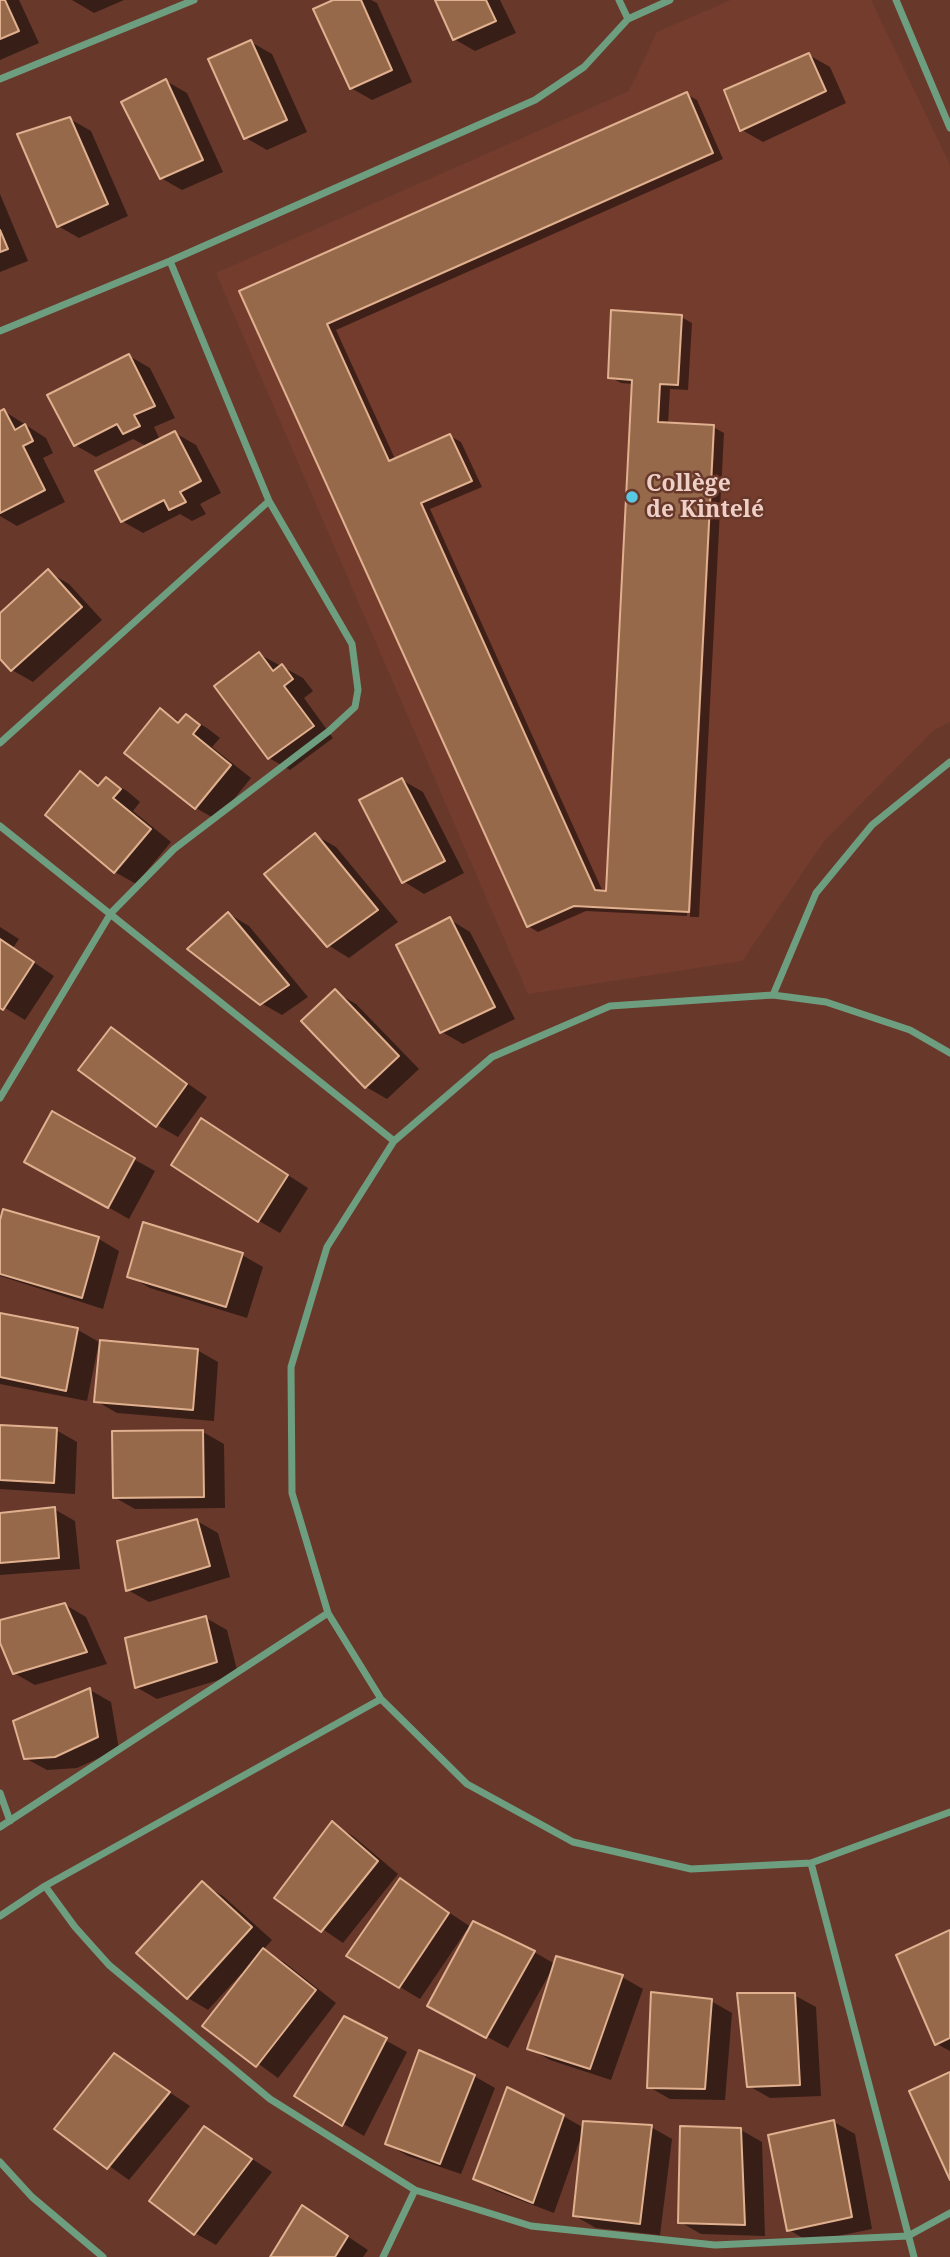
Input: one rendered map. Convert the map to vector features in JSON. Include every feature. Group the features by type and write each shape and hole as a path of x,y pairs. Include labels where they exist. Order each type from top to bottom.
{"street":[{"path":"0,79 194,0"},
{"path":"620,0 628,19"},
{"path":"0,331 170,261 535,100 584,67 628,19 670,0"},
{"path":"895,0 950,128"},
{"path":"0,1098 111,913 174,849 329,731 355,707 358,690 352,644 269,500 170,261"},
{"path":"0,743 269,500"},
{"path":"773,995 816,893 872,825 950,762"},
{"path":"0,826 394,1141"},
{"path":"950,1053 910,1030 826,1002 773,995 610,1006 492,1058 394,1141 327,1247 291,1367 292,1493 328,1613 381,1699 467,1784 573,1842 691,1869 811,1864 950,1812"},
{"path":"0,1827 328,1613"},
{"path":"0,1916 46,1886 381,1699"},
{"path":"0,1793 10,1821"},
{"path":"811,1864 914,2257"},
{"path":"46,1886 75,1927 109,1965 270,2099 415,2190 531,2226 702,2244 908,2236 950,2213"},
{"path":"0,2162 32,2197 103,2257"},
{"path":"383,2257 415,2190"}],"shaded area":[{"name":"Collège de Kintelé","path":"731,0 871,0 950,165 950,722 934,730 824,841 742,961 528,994 216,273 629,91 657,32"}],"building":[{"path":"0,0 5,0 19,31 0,39"},
{"path":"333,0 361,0 392,70 350,89 313,9"},
{"path":"435,0 486,0 496,21 453,40"},
{"path":"251,40 287,120 244,139 208,59"},
{"path":"809,53 826,91 740,131 724,90"},
{"path":"166,79 203,160 160,179 121,102"},
{"path":"687,92 713,153 327,324 389,461 450,434 472,481 421,503 595,890 606,891 632,380 608,378 611,310 682,315 678,385 660,384 658,422 714,425 689,912 574,906 527,927 239,291"},
{"path":"70,117 108,204 57,227 17,134"},
{"path":"0,230 8,249 0,252"},
{"path":"129,354 155,406 134,415 140,426 123,434 117,424 74,446 47,395"},
{"path":"4,409 15,430 25,424 33,441 23,446 45,490 0,513 0,411"},
{"path":"175,431 201,481 180,492 186,502 169,510 164,500 121,522 95,471"},
{"path":"48,569 82,607 11,671 0,659 0,613"},
{"path":"259,652 273,671 282,664 293,679 284,686 314,726 268,759 214,686"},
{"path":"160,708 178,723 186,714 200,725 193,734 231,765 195,809 124,753"},
{"path":"80,771 98,786 106,777 121,789 113,798 151,829 114,873 45,815"},
{"path":"402,778 445,861 402,883 359,800"},
{"path":"315,833 378,910 327,947 264,874"},
{"path":"228,912 289,985 260,1005 187,949"},
{"path":"450,917 495,1007 440,1033 396,945"},
{"path":"0,939 34,962 3,1010 0,1008"},
{"path":"335,989 399,1056 365,1088 301,1021"},
{"path":"111,1027 187,1084 156,1127 78,1070"},
{"path":"52,1111 135,1158 108,1208 24,1162"},
{"path":"201,1118 288,1175 258,1222 171,1165"},
{"path":"3,1209 99,1237 82,1298 0,1274 0,1220"},
{"path":"143,1222 243,1253 226,1307 127,1277"},
{"path":"0,1313 78,1328 66,1391 0,1377"},
{"path":"100,1340 198,1349 193,1410 94,1402"},
{"path":"0,1425 57,1428 54,1483 0,1480"},
{"path":"203,1430 204,1497 113,1498 112,1431"},
{"path":"55,1507 59,1558 0,1563 0,1513"},
{"path":"197,1519 210,1566 126,1591 117,1541"},
{"path":"65,1603 87,1652 13,1674 0,1643 0,1620"},
{"path":"206,1616 217,1662 135,1688 125,1638"},
{"path":"90,1688 98,1737 55,1757 24,1759 13,1721"},
{"path":"332,1821 378,1861 321,1932 274,1898"},
{"path":"400,1878 449,1913 399,1988 346,1956"},
{"path":"202,1881 252,1927 187,1999 136,1953"},
{"path":"473,1921 535,1951 486,2038 427,2006"},
{"path":"950,1930 950,2038 935,2045 896,1955"},
{"path":"263,1948 316,1990 256,2067 202,2026"},
{"path":"556,1956 623,1975 590,2069 527,2049"},
{"path":"651,1992 712,1999 705,2089 647,2088"},
{"path":"737,1993 795,1993 800,2085 747,2087"},
{"path":"344,2016 387,2038 342,2126 294,2096"},
{"path":"419,2050 475,2075 440,2164 385,2144"},
{"path":"114,2053 170,2092 107,2169 54,2129"},
{"path":"950,2072 950,2180 909,2091"},
{"path":"507,2087 564,2115 533,2203 473,2179"},
{"path":"834,2120 852,2217 787,2231 768,2135"},
{"path":"583,2121 652,2125 640,2224 573,2216"},
{"path":"204,2126 252,2159 194,2235 149,2201"},
{"path":"680,2126 741,2128 745,2225 678,2223"},
{"path":"302,2205 348,2236 335,2257 270,2257"}],"place":[{"name":"Collège de Kintelé","path":"632,497"}]}
